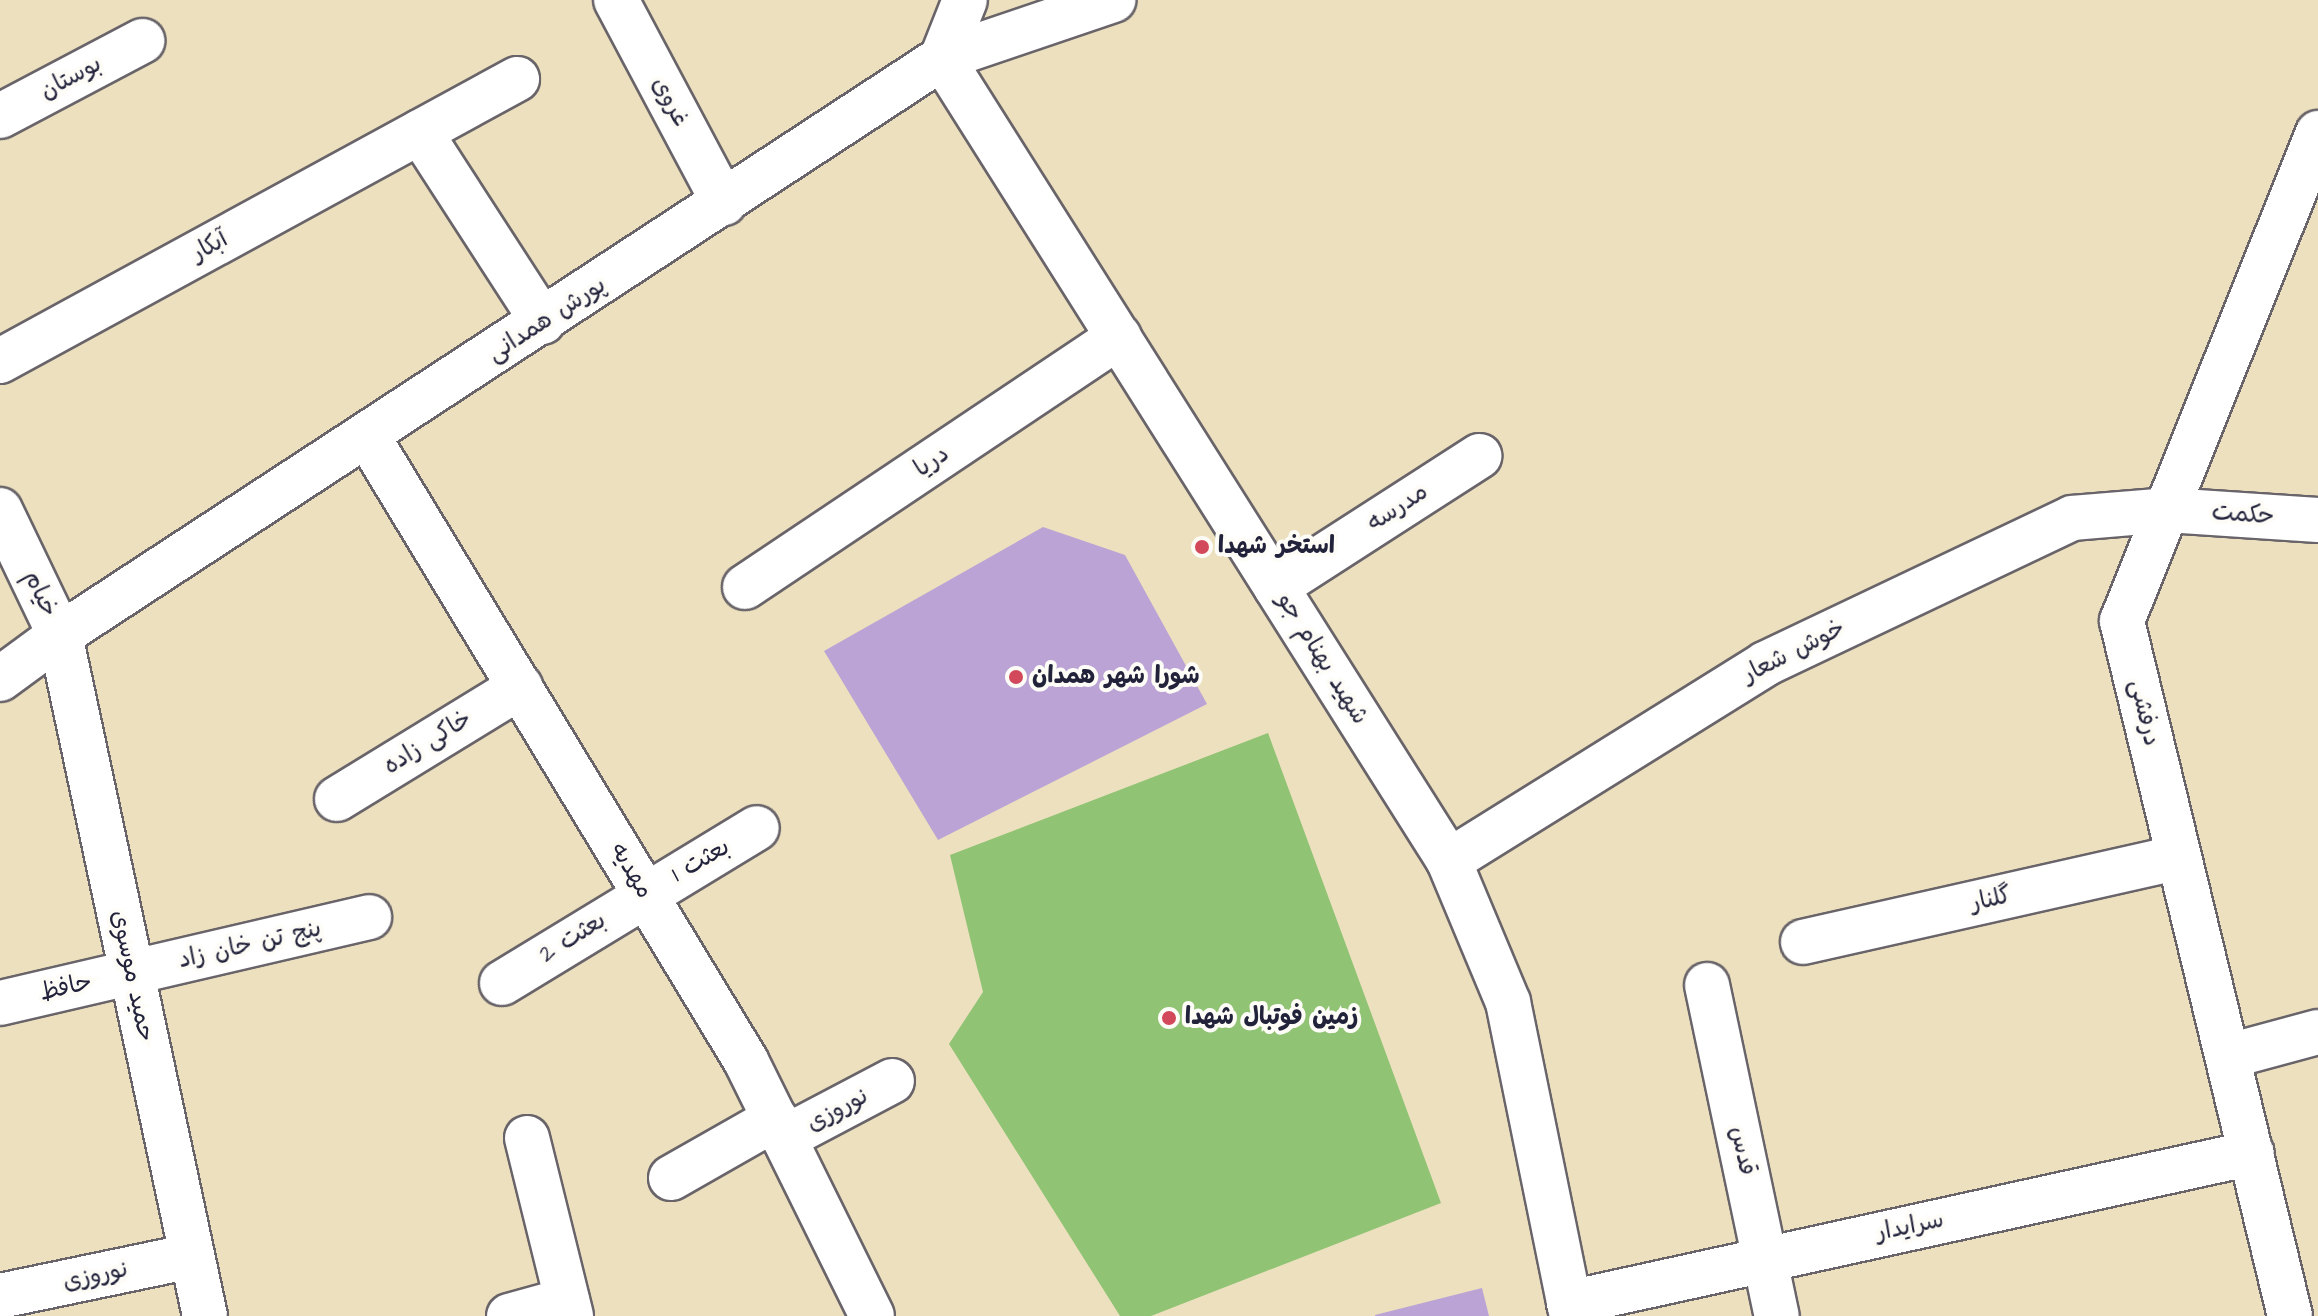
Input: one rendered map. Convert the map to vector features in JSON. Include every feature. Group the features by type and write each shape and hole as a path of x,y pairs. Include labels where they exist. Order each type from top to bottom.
{"street":[{"name":"غروی","path":"616,0 724,203"},
{"path":"942,58 965,0"},
{"name":"پورش همدانی","path":"0,679 60,635 368,437 942,58 1113,0"},
{"name":"بوستان","path":"0,116 142,41"},
{"name":"شهید بهنام جو","path":"942,58 1449,861 1508,1002 1570,1309"},
{"name":"آبکار","path":"0,361 517,79"},
{"path":"420,132 543,322"},
{"name":"درفشی","path":"2290,1316 2122,621 2167,510 2304,204 2318,133"},
{"name":"دریا","path":"745,587 1119,337"},
{"name":"مهدیه","path":"368,437 746,1061 872,1316"},
{"name":"مدرسه","path":"1276,587 1479,456"},
{"name":"خیام","path":"0,510 60,635"},
{"name":"حکمت","path":"2167,510 2318,520"},
{"name":"خوش شعار","path":"1449,861 1765,664 2072,518 2167,510"},
{"name":"حمید موسوی","path":"60,635 205,1316"},
{"name":"خاکی زاده","path":"337,799 520,687"},
{"name":"بعثت 1","path":"645,894 757,828"},
{"name":"گلنار","path":"1803,942 2179,857"},
{"name":"بعثت 2","path":"502,983 645,894"},
{"name":"پنج تن خان زاد","path":"131,973 369,917"},
{"name":"حافظ","path":"0,1003 131,973"},
{"name":"قدس","path":"1707,985 1777,1316"},
{"path":"2229,1056 2318,1032"},
{"name":"نوروزی","path":"671,1178 892,1081"},
{"path":"509,1316 569,1308 527,1138"},
{"name":"سرایدار","path":"1570,1309 1765,1258 2252,1153"},
{"name":"نوروزی","path":"0,1296 192,1256"}],"green space":[{"name":"زمین فوتبال شهدا","path":"1268,733 1441,1203 1151,1316 1120,1316 949,1044 983,992 950,855"}],"building":[{"name":"شورا شهر همدان","path":"1043,527 1125,555 1207,704 938,840 824,651"},
{"path":"1482,1288 1489,1316 1375,1316 1375,1315"}],"place":[{"name":"استخر شهدا","path":"1202,547"},
{"name":"شورا شهر همدان","path":"1016,677"},
{"name":"زمین فوتبال شهدا","path":"1169,1018"}]}
